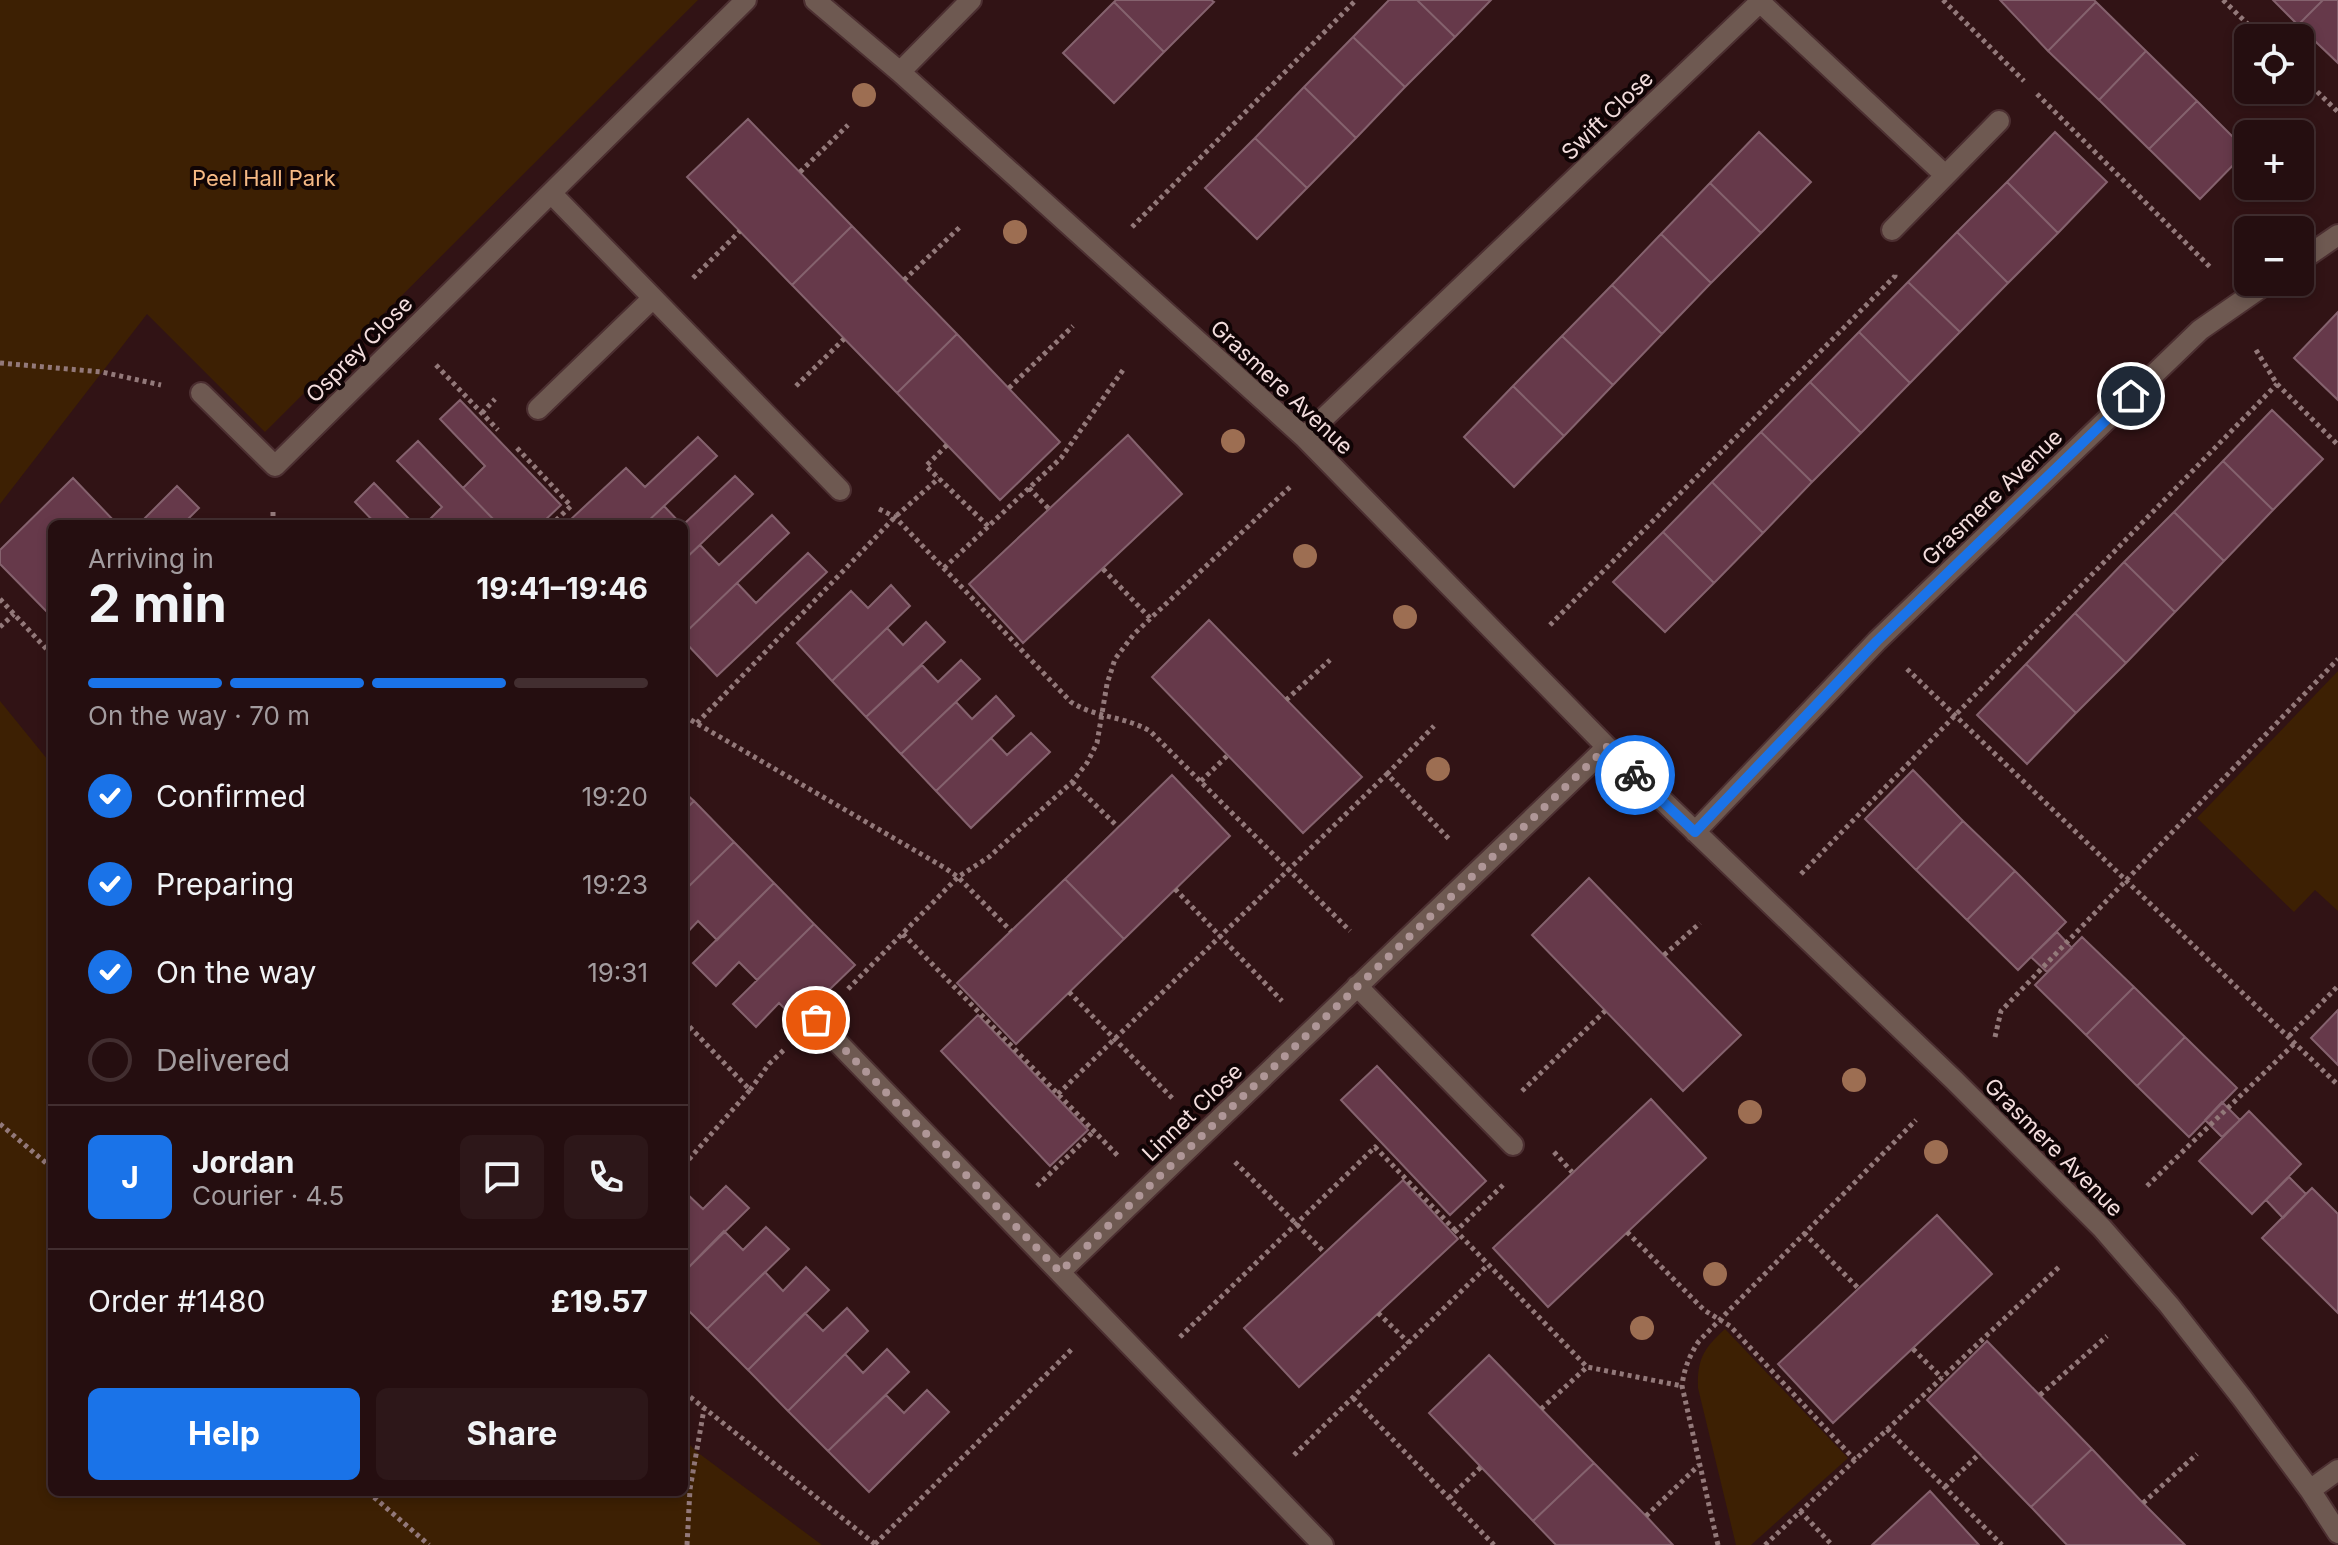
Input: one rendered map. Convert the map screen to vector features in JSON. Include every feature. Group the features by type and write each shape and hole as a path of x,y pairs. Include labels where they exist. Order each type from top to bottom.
{"street":[{"name":"Osprey Close","path":"201,393 275,466 746,0"},
{"name":"Grasmere Avenue","path":"815,0 900,72 1304,437 1607,747 1954,1080 2102,1228 2169,1305 2310,1490 2338,1533"},
{"path":"900,72 971,0"},
{"name":"Swift Close","path":"1304,437 1760,2 1945,175"},
{"path":"1892,230 1999,121"},
{"path":"551,193 840,490"},
{"path":"2314,251 2338,235"},
{"name":"Grasmere Avenue","path":"1695,832 1877,641 2200,330 2249,296"},
{"path":"538,409 657,303"},
{"name":"Linnet Close","path":"1060,1272 1607,747"},
{"path":"1357,986 1513,1145"},
{"path":"816,1020 1323,1545"},
{"path":"2310,1490 2338,1470"}],"path":[{"path":"1104,256 1356,0"},
{"path":"1943,0 2025,83"},
{"path":"2223,0 2248,24"},
{"path":"2314,89 2338,112"},
{"path":"2036,93 2212,270"},
{"path":"800,172 848,125"},
{"path":"904,280 960,227"},
{"path":"1518,657 1895,276 1892,230"},
{"path":"657,303 740,231"},
{"path":"1009,388 1073,326"},
{"path":"767,415 844,339"},
{"path":"2256,350 2277,384 2338,445"},
{"path":"0,363 102,372 201,393"},
{"path":"944,568 1061,458 1123,370"},
{"path":"1771,905 2277,384"},
{"path":"947,445 926,466 989,527"},
{"path":"688,1160 769,1064 958,877 989,857 1072,782 1097,743 1107,684 1115,659 1134,634 1323,456"},
{"path":"697,723 895,517 939,478"},
{"path":"1029,488 1049,509"},
{"path":"840,490 895,517 1071,702 1085,711 1134,722 1150,731 1381,964"},
{"path":"1103,569 1150,618"},
{"path":"0,599 48,651"},
{"path":"0,627 14,614"},
{"path":"1877,641 2338,1085"},
{"path":"1995,1037 2001,1011 2338,659"},
{"path":"1286,700 1330,660"},
{"path":"688,718 958,877 1011,931"},
{"path":"1058,1094 1434,726"},
{"path":"1201,781 1228,755"},
{"path":"1387,774 1479,870"},
{"path":"1072,782 1118,827"},
{"path":"1175,889 1311,1031"},
{"path":"1664,955 1700,923"},
{"path":"903,934 1148,1187"},
{"path":"2289,1036 2338,986"},
{"path":"1069,992 1325,1253"},
{"path":"1490,1122 1605,1011"},
{"path":"688,1025 750,1090"},
{"path":"2147,1186 2294,1044"},
{"path":"1718,1545 1682,1386 1683,1372 1690,1356 1699,1341 1719,1320 1916,1120"},
{"path":"0,1124 48,1165"},
{"path":"1005,1217 1094,1131"},
{"path":"1456,1231 1528,1161 1513,1145"},
{"path":"1150,1366 1375,1147 1587,1367 1682,1386"},
{"path":"1627,1232 1704,1310 1730,1326 1855,1460"},
{"path":"1804,1233 1859,1289"},
{"path":"1264,1484 1488,1265"},
{"path":"1765,1545 2059,1267"},
{"path":"1378,1313 1409,1343"},
{"path":"688,1395 875,1544 1104,1319"},
{"path":"2040,1395 2107,1336"},
{"path":"1913,1349 1942,1378"},
{"path":"1541,1409 1587,1367"},
{"path":"1353,1398 1494,1545"},
{"path":"687,1545 690,1489 704,1408"},
{"path":"1887,1429 2002,1545"},
{"path":"1945,1487 1980,1453"},
{"path":"2143,1503 2197,1454"},
{"path":"1646,1516 1699,1465"},
{"path":"1449,1498 1481,1467"},
{"path":"373,1496 429,1545"},
{"path":"1800,1511 1832,1545"}],"green space":[{"name":"Peel Hall Park","path":"0,0 698,0 265,432 147,314 0,504"},
{"path":"2338,671 2338,911 2315,890 2294,912 2197,818"},
{"path":"0,701 48,760 48,1496 688,1496 688,1443 822,1545 0,1545"},
{"path":"1725,1329 1848,1458 1751,1545 1736,1545 1698,1388 1703,1355"}],"building":[{"path":"1389,0 1417,0 1455,37 1405,87 1353,37"},
{"path":"1417,0 1491,0 1455,37"},
{"path":"2000,0 2094,0 2096,2 2048,51"},
{"path":"2273,0 2323,0 2299,24"},
{"path":"2323,0 2338,0 2338,63 2314,40 2314,24 2299,24"},
{"path":"1114,2 1214,2 1164,52"},
{"path":"1114,2 1164,52 1114,103 1063,53"},
{"path":"2096,2 2146,51 2099,100 2048,51"},
{"path":"1353,37 1405,87 1356,138 1304,87"},
{"path":"2146,51 2197,101 2149,149 2099,100"},
{"path":"1304,87 1356,138 1307,188 1255,138"},
{"path":"2197,101 2234,138 2234,164 2200,199 2149,149"},
{"path":"748,119 852,226 792,285 687,177"},
{"path":"1759,132 1811,182 1761,233 1710,183"},
{"path":"2055,132 2107,182 2058,233 2007,182"},
{"path":"1255,138 1307,188 1257,239 1205,188"},
{"path":"2007,182 2058,233 2008,283 1957,232"},
{"path":"1710,183 1761,233 1711,283 1661,234"},
{"path":"852,226 957,334 897,393 792,285"},
{"path":"1957,232 2008,283 1960,332 1908,282"},
{"path":"1661,234 1711,283 1662,334 1612,285"},
{"path":"1908,282 1960,332 1910,383 1859,332"},
{"path":"1612,285 1662,334 1613,385 1562,336"},
{"path":"2338,312 2338,400 2294,358"},
{"path":"1859,332 1910,383 1861,433 1810,382"},
{"path":"957,334 1060,442 1000,500 897,393"},
{"path":"1562,336 1613,385 1564,436 1513,386"},
{"path":"1810,382 1861,433 1812,482 1761,432"},
{"path":"1513,386 1564,436 1514,487 1464,437"},
{"path":"460,400 561,505 545,520 494,520 463,488 485,466 440,419"},
{"path":"2272,410 2323,459 2273,510 2223,461"},
{"path":"1761,432 1812,482 1763,533 1712,482"},
{"path":"1128,435 1182,494 1023,643 969,584"},
{"path":"698,437 717,456 649,520 570,520 626,468 645,487"},
{"path":"418,441 494,520 429,520 442,507 397,461"},
{"path":"2223,461 2273,510 2224,561 2174,512"},
{"path":"735,476 753,494 688,556 688,520"},
{"path":"73,478 113,520 48,520 48,613 0,564 0,550"},
{"path":"1712,482 1763,533 1714,583 1663,532"},
{"path":"374,483 410,520 372,520 355,502"},
{"path":"177,486 199,508 187,520 143,520"},
{"path":"664,506 677,520 649,520"},
{"path":"2174,512 2224,561 2175,612 2124,562"},
{"path":"772,515 789,533 688,630 688,556 700,545 719,565"},
{"path":"1663,532 1714,583 1665,632 1613,582"},
{"path":"808,553 827,572 717,676 688,645 688,630 737,583 756,603"},
{"path":"2124,562 2175,612 2126,663 2075,613"},
{"path":"891,585 910,606 832,681 797,643 851,591 868,608"},
{"path":"2075,613 2126,663 2076,713 2026,664"},
{"path":"1209,620 1362,777 1303,833 1152,677"},
{"path":"926,622 945,642 866,717 832,681 887,628 903,645"},
{"path":"961,660 980,679 901,754 866,717 922,665 938,682"},
{"path":"2026,664 2076,713 2027,764 1977,715"},
{"path":"996,696 1014,716 936,791 901,754 956,702 972,719"},
{"path":"1031,733 1050,752 971,828 936,791 991,738 1007,755"},
{"path":"1913,770 1963,821 1916,870 1865,819"},
{"path":"1172,775 1230,836 1124,939 1065,879"},
{"path":"694,801 734,842 688,887 688,807"},
{"path":"1963,821 2015,871 1967,920 1916,870"},
{"path":"734,842 774,883 717,940 698,921 688,932 688,887"},
{"path":"2015,871 2066,922 2018,970 1967,920"},
{"path":"1589,878 1741,1035 1683,1091 1532,935"},
{"path":"1065,879 1124,939 1016,1044 957,983"},
{"path":"774,883 814,924 757,980 739,962 716,986 693,963"},
{"path":"814,924 855,965 797,1021 779,1003 756,1027 733,1004"},
{"path":"2057,932 2072,948 2047,972 2031,957"},
{"path":"2082,937 2134,987 2086,1035 2035,985"},
{"path":"2134,987 2185,1037 2137,1086 2086,1035"},
{"path":"2338,1010 2338,1065 2311,1038"},
{"path":"978,1015 1088,1130 1050,1166 941,1051"},
{"path":"2185,1037 2237,1088 2189,1137 2137,1086"},
{"path":"1377,1066 1486,1181 1450,1215 1341,1100"},
{"path":"1651,1099 1706,1158 1548,1307 1493,1248"},
{"path":"2222,1102 2240,1120 2222,1137 2205,1120"},
{"path":"2249,1111 2301,1164 2252,1214 2199,1161"},
{"path":"2289,1177 2306,1194 2283,1218 2266,1200"},
{"path":"1403,1180 1458,1239 1299,1387 1244,1328"},
{"path":"726,1186 749,1208 688,1268 688,1195 703,1209"},
{"path":"2312,1188 2338,1214 2338,1313 2262,1238"},
{"path":"1937,1215 1992,1274 1833,1423 1778,1364"},
{"path":"766,1227 789,1249 707,1329 688,1310 688,1268 724,1231 743,1250"},
{"path":"806,1267 829,1290 748,1370 707,1329 765,1272 783,1291"},
{"path":"847,1308 868,1331 788,1411 748,1370 805,1313 823,1331"},
{"path":"1987,1341 2092,1449 2031,1507 1927,1400"},
{"path":"887,1349 909,1372 828,1451 788,1411 845,1354 863,1373"},
{"path":"1489,1355 1594,1463 1533,1521 1429,1413"},
{"path":"927,1390 949,1412 869,1492 828,1451 886,1395 904,1413"},
{"path":"2092,1449 2185,1545 2067,1545 2031,1507"},
{"path":"1594,1463 1673,1545 1556,1545 1533,1521"},
{"path":"1930,1491 1979,1545 1872,1545"}],"way so far":[{"path":"816,1020 1060,1272 1607,747 1635,775"}],"route":[{"path":"1635,775 1695,832 1877,641 2131,396"}]}
